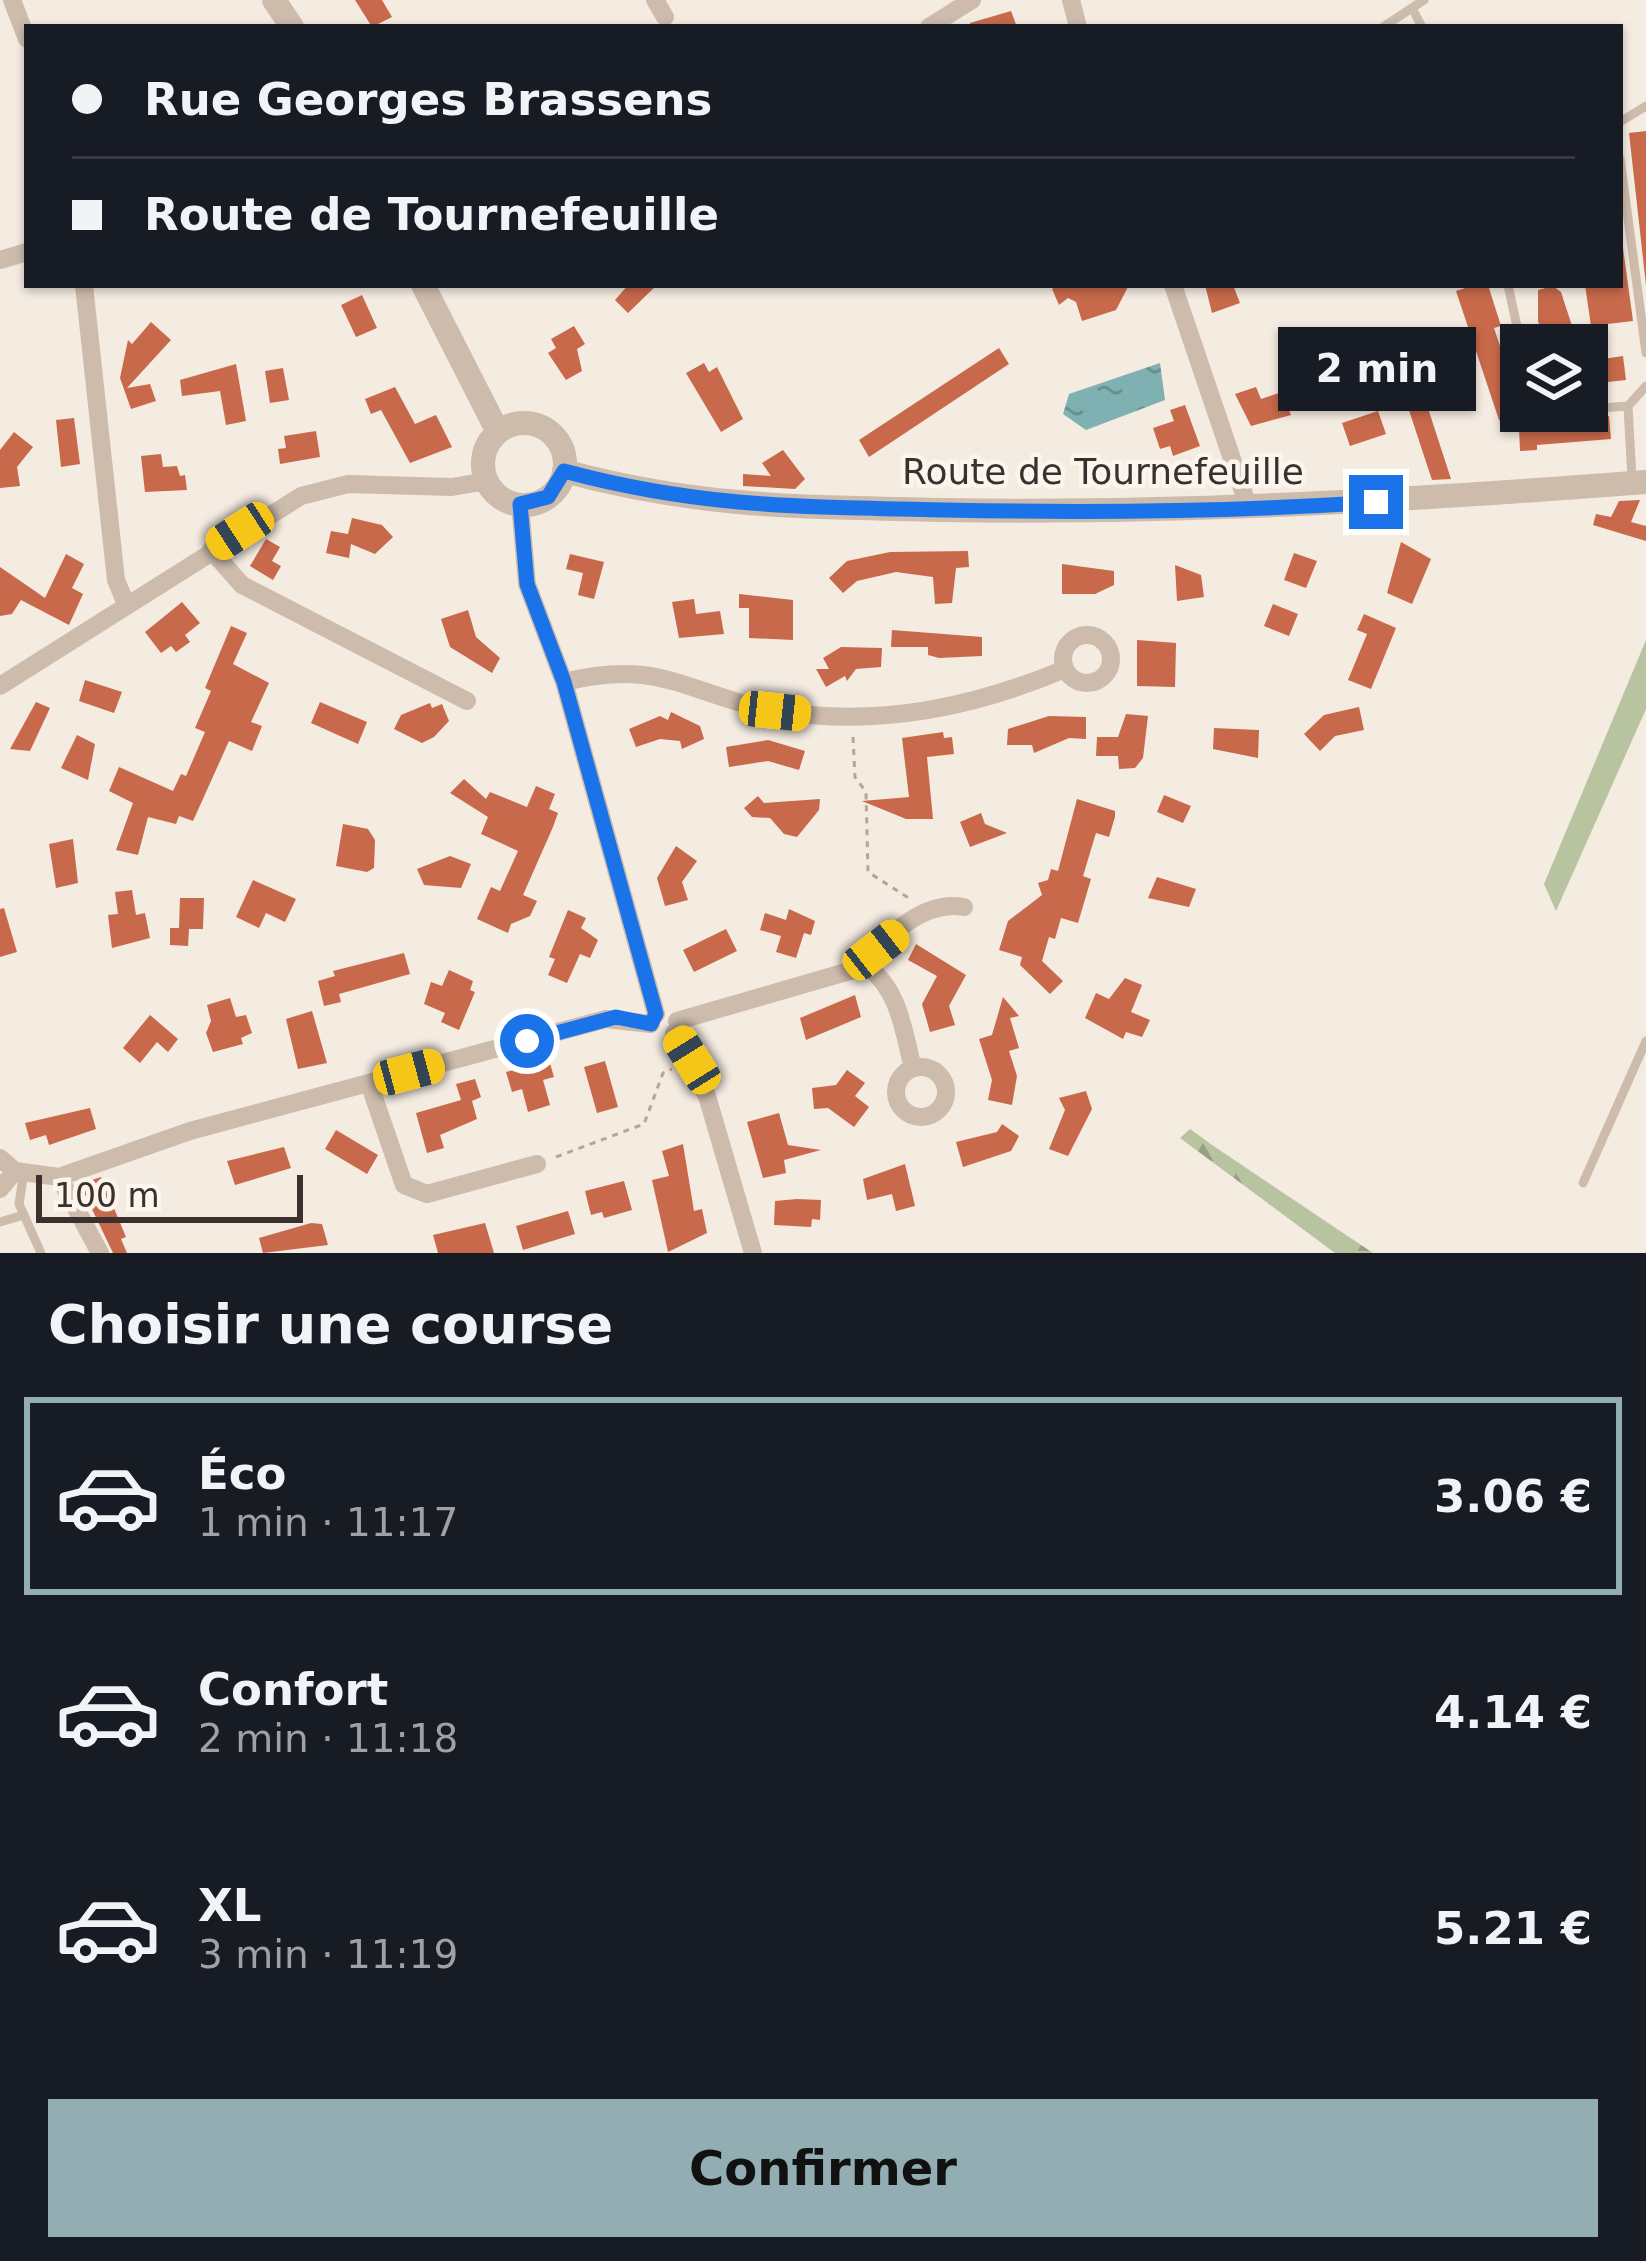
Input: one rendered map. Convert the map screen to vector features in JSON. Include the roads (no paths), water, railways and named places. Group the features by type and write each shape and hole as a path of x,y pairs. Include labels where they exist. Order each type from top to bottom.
{"street":[{"path":"12,0 24,31"},
{"path":"934,24 972,0"},
{"path":"84,288 116,580 127,604"},
{"path":"425,288 498,432"},
{"path":"1174,288 1250,509"},
{"path":"518,424 546,430 561,448 564,471 548,497 520,504 500,498 487,481 484,457 498,432 518,424"},
{"name":"Route de Tournefeuille","path":"564,471 668,496 755,507 1092,513 1250,509 1639,482"},
{"path":"0,686 284,504 326,487 374,482 452,487 487,481"},
{"path":"520,504 527,584 564,682 653,1019 662,1037 676,1027 867,966 876,950 919,916 935,907 964,907"},
{"path":"211,550 242,584 467,701"},
{"path":"564,682 632,670 775,711 853,717 953,708 1065,669"},
{"path":"867,966 885,980 894,997 913,1068"},
{"path":"0,1189 13,1167 59,1177 190,1131 606,1019 653,1019"},
{"path":"676,1027 692,1060 753,1253"},
{"path":"369,1083 404,1185 427,1194 537,1164"},
{"path":"59,1177 100,1253"}],"lane":[{"path":"1388,24 1424,0"},
{"path":"1412,8 1421,24"},
{"path":"1623,180 1646,353"},
{"path":"1509,288 1516,324"},
{"path":"1608,407 1628,406 1646,390"},
{"path":"1628,406 1639,482"},
{"path":"1583,1183 1646,1041"},
{"path":"13,1167 19,1204 41,1253"},
{"path":"0,1222 24,1215"}],"water":[{"path":"1160,363 1165,400 1086,430 1063,414 1069,394"}]}
